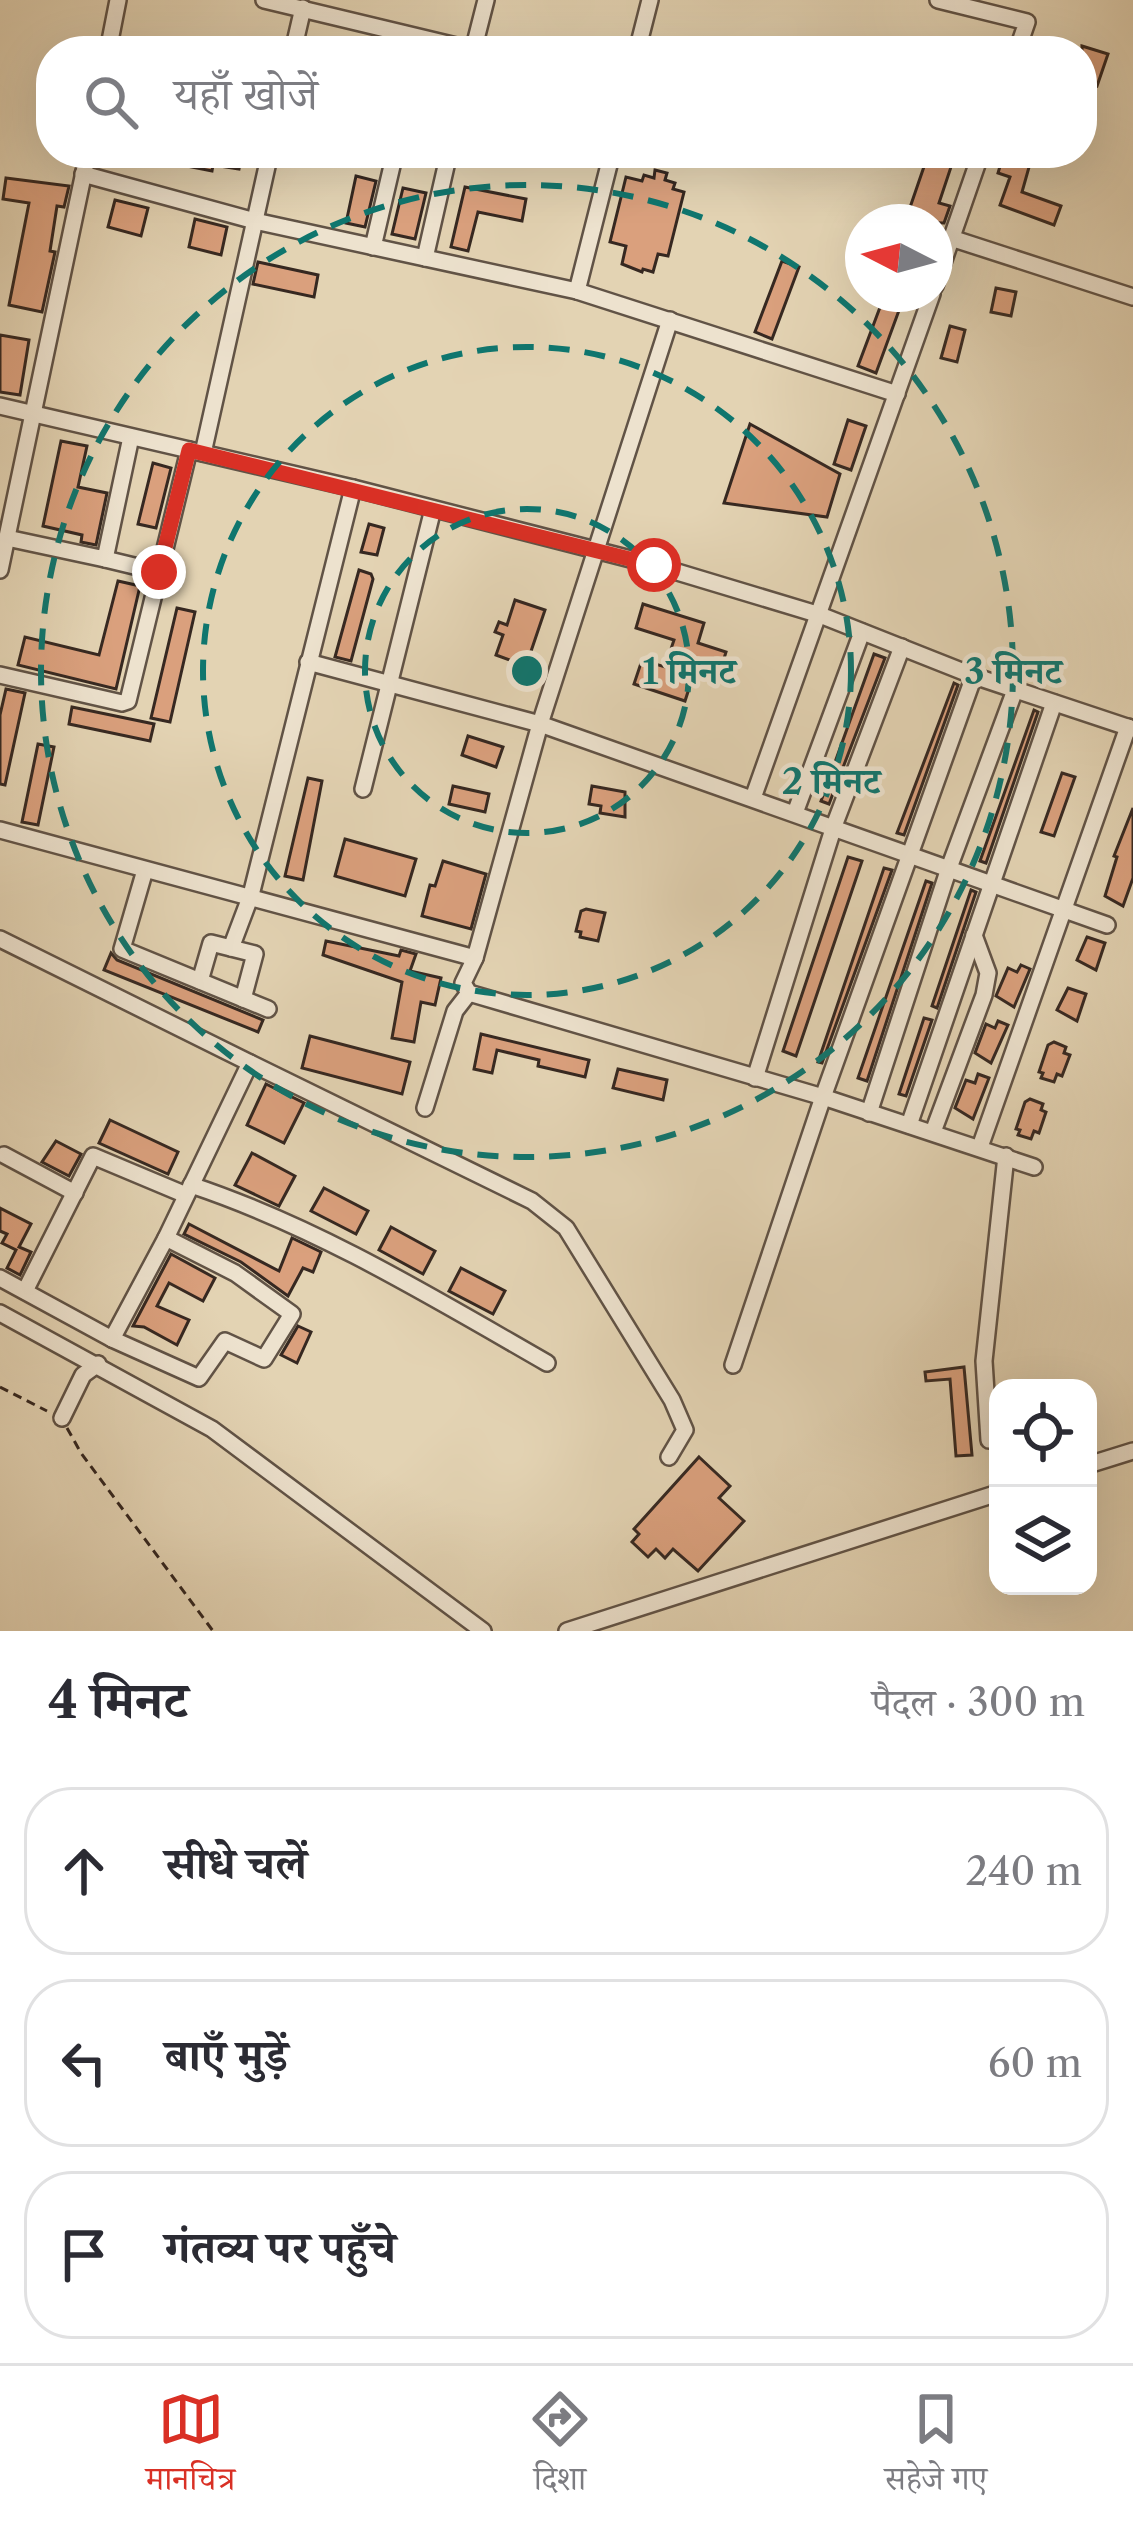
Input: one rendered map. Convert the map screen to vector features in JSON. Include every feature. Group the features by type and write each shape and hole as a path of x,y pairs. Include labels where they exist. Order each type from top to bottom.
{"street":[{"path":"111,36 118,0"},
{"path":"264,0 414,36"},
{"path":"477,36 485,0"},
{"path":"641,36 650,0"},
{"path":"938,0 1027,22 1022,36"},
{"path":"296,36 303,8"},
{"path":"1,564 84,168"},
{"path":"0,675 122,704 128,701 267,168"},
{"path":"373,247 391,168"},
{"path":"425,258 446,168"},
{"path":"578,291 608,168"},
{"path":"953,235 976,168"},
{"path":"83,174 255,221 578,291 897,394"},
{"path":"953,238 1133,297"},
{"path":"753,798 926,312"},
{"path":"670,320 464,982 469,993 823,1097 1034,1167"},
{"path":"0,406 353,488 654,565 820,615 974,676 1131,728 980,1147"},
{"path":"105,560 131,436"},
{"path":"231,948 251,895 353,488"},
{"path":"363,789 433,509"},
{"path":"7,538 159,572"},
{"path":"795,813 862,632"},
{"path":"755,1078 834,826 902,647"},
{"path":"308,662 541,724 1107,925"},
{"path":"733,1365 974,676"},
{"path":"868,1113 949,868 1015,690"},
{"path":"909,1125 1054,703"},
{"path":"0,830 475,958"},
{"path":"145,870 122,949 268,1009"},
{"path":"933,1132 984,994 988,973 974,935"},
{"path":"0,939 532,1202 566,1228 672,1400 685,1430 668,1457"},
{"path":"200,981 211,944 255,954 243,999"},
{"path":"424,1108 455,1011 469,993"},
{"path":"112,1339 250,1063"},
{"path":"4,1155 75,1192"},
{"path":"25,1291 93,1156 189,1190 250,1204 410,1284 547,1364"},
{"path":"989,1440 984,1361 1006,1156"},
{"path":"0,1278 112,1339 199,1378 225,1341 264,1359 292,1314 235,1273 166,1238"},
{"path":"0,1313 212,1429 483,1631"},
{"path":"62,1418 83,1376 98,1364"},
{"path":"1097,1462 1133,1450"},
{"path":"567,1631 989,1496"}],"path":[{"path":"0,1387 62,1418 81,1453 212,1631"}],"building":[{"path":"1097,51 1108,54 1097,86"},
{"path":"924,168 951,168 939,203 943,204 911,204"},
{"path":"1000,168 1029,168 1022,192 1061,206 1054,225 1000,205 1010,177 998,173"},
{"path":"655,170 667,173 665,180 675,183 673,189 684,192 668,256 658,254 653,272 642,272 622,264 626,246 610,242 626,177 642,181 644,175 654,178"},
{"path":"356,176 376,181 365,227 346,223"},
{"path":"6,178 69,186 64,207 57,206 50,251 55,252 42,312 9,305 29,203 3,199"},
{"path":"465,187 526,199 522,221 478,212 468,251 451,247"},
{"path":"403,188 426,193 415,239 392,234"},
{"path":"115,200 148,208 141,236 108,227"},
{"path":"195,219 227,227 221,255 189,247"},
{"path":"782,261 799,267 772,339 755,332"},
{"path":"258,262 318,275 314,297 253,284"},
{"path":"996,288 1016,292 1011,316 991,312"},
{"path":"878,312 898,312 876,373 858,366"},
{"path":"950,326 965,330 957,362 941,358"},
{"path":"0,335 29,340 20,395 0,392"},
{"path":"848,420 866,426 851,470 834,464"},
{"path":"750,424 840,474 827,517 724,503"},
{"path":"61,441 87,446 78,487 107,493 96,545 81,542 82,535 43,526"},
{"path":"153,463 171,468 156,528 138,524"},
{"path":"369,524 384,528 377,555 361,552"},
{"path":"359,570 373,579 351,661 335,657"},
{"path":"118,581 140,586 116,689 18,665 25,637 99,655"},
{"path":"515,600 545,610 526,666 496,655 503,635 495,632 499,622 507,625"},
{"path":"643,604 704,623 698,643 726,652 720,672 697,664 685,701 634,684 642,660 665,667 674,640 636,628"},
{"path":"177,608 195,612 170,722 151,718"},
{"path":"874,654 885,658 829,804 821,801"},
{"path":"954,683 958,685 904,835 897,833"},
{"path":"6,689 25,693 5,785 0,784 0,715"},
{"path":"72,707 154,724 150,741 69,724"},
{"path":"1034,710 1038,712 986,863 980,861"},
{"path":"468,736 503,747 496,767 462,755"},
{"path":"38,744 54,747 38,825 22,822"},
{"path":"1062,773 1075,777 1054,836 1041,832"},
{"path":"308,778 322,781 303,880 285,876"},
{"path":"453,786 489,794 485,812 449,804"},
{"path":"592,786 625,792 625,817 600,813 601,806 589,804"},
{"path":"1133,808 1133,878 1123,906 1105,896"},
{"path":"345,839 416,859 405,896 335,876"},
{"path":"848,857 862,861 796,1056 783,1051"},
{"path":"443,861 486,874 471,929 422,916"},
{"path":"884,868 892,870 822,1063 818,1062"},
{"path":"926,881 932,883 867,1081 858,1078"},
{"path":"971,890 976,892 937,1008 932,1006"},
{"path":"581,911 605,913 598,941 580,937 581,932 576,931"},
{"path":"1087,937 1105,943 1096,970 1077,960"},
{"path":"326,941 399,956 401,950 416,954 410,971 441,978 435,1005 421,1002 414,1042 392,1038 402,982 323,955"},
{"path":"111,953 117,960 263,1020 258,1032 104,970"},
{"path":"1021,965 1030,969 1014,1007 996,996 1008,968 1017,972"},
{"path":"1068,988 1086,994 1077,1021 1057,1010"},
{"path":"924,1018 932,1020 906,1096 899,1094"},
{"path":"998,1021 1008,1025 991,1063 975,1053 986,1024 995,1028"},
{"path":"481,1034 589,1060 585,1077 497,1050 492,1073 474,1069"},
{"path":"310,1036 410,1062 402,1094 302,1068"},
{"path":"1054,1042 1066,1047 1064,1053 1070,1055 1062,1076 1057,1074 1054,1082 1041,1078 1039,1072 1048,1045"},
{"path":"618,1069 667,1080 663,1100 613,1088"},
{"path":"978,1074 989,1078 973,1119 955,1108 966,1080 975,1083"},
{"path":"266,1084 304,1103 284,1143 247,1125"},
{"path":"1030,1099 1043,1104 1041,1110 1046,1112 1039,1133 1034,1131 1031,1139 1018,1135 1016,1129"},
{"path":"110,1120 178,1152 168,1174 99,1143"},
{"path":"56,1141 81,1154 69,1176 42,1162"},
{"path":"252,1153 295,1176 279,1206 235,1185"},
{"path":"324,1188 368,1211 356,1234 311,1211"},
{"path":"0,1208 31,1224 19,1247 31,1252 20,1275 7,1268 16,1250 2,1243 7,1234 0,1231"},
{"path":"189,1224 279,1271 292,1238 321,1252 313,1272 303,1268 288,1296 241,1262 184,1234"},
{"path":"391,1227 435,1251 423,1274 379,1250"},
{"path":"171,1254 215,1278 203,1301 169,1283 157,1306 189,1320 177,1345 133,1326"},
{"path":"461,1268 505,1291 493,1314 449,1291"},
{"path":"298,1326 311,1332 297,1363 281,1355"},
{"path":"964,1367 972,1455 956,1456 950,1379 926,1381 925,1372"},
{"path":"699,1457 730,1486 719,1498 744,1521 698,1571 673,1549 665,1558 656,1549 648,1557 632,1542 639,1534 634,1529"}],"route":[{"path":"159,572 189,450 654,565"}]}
